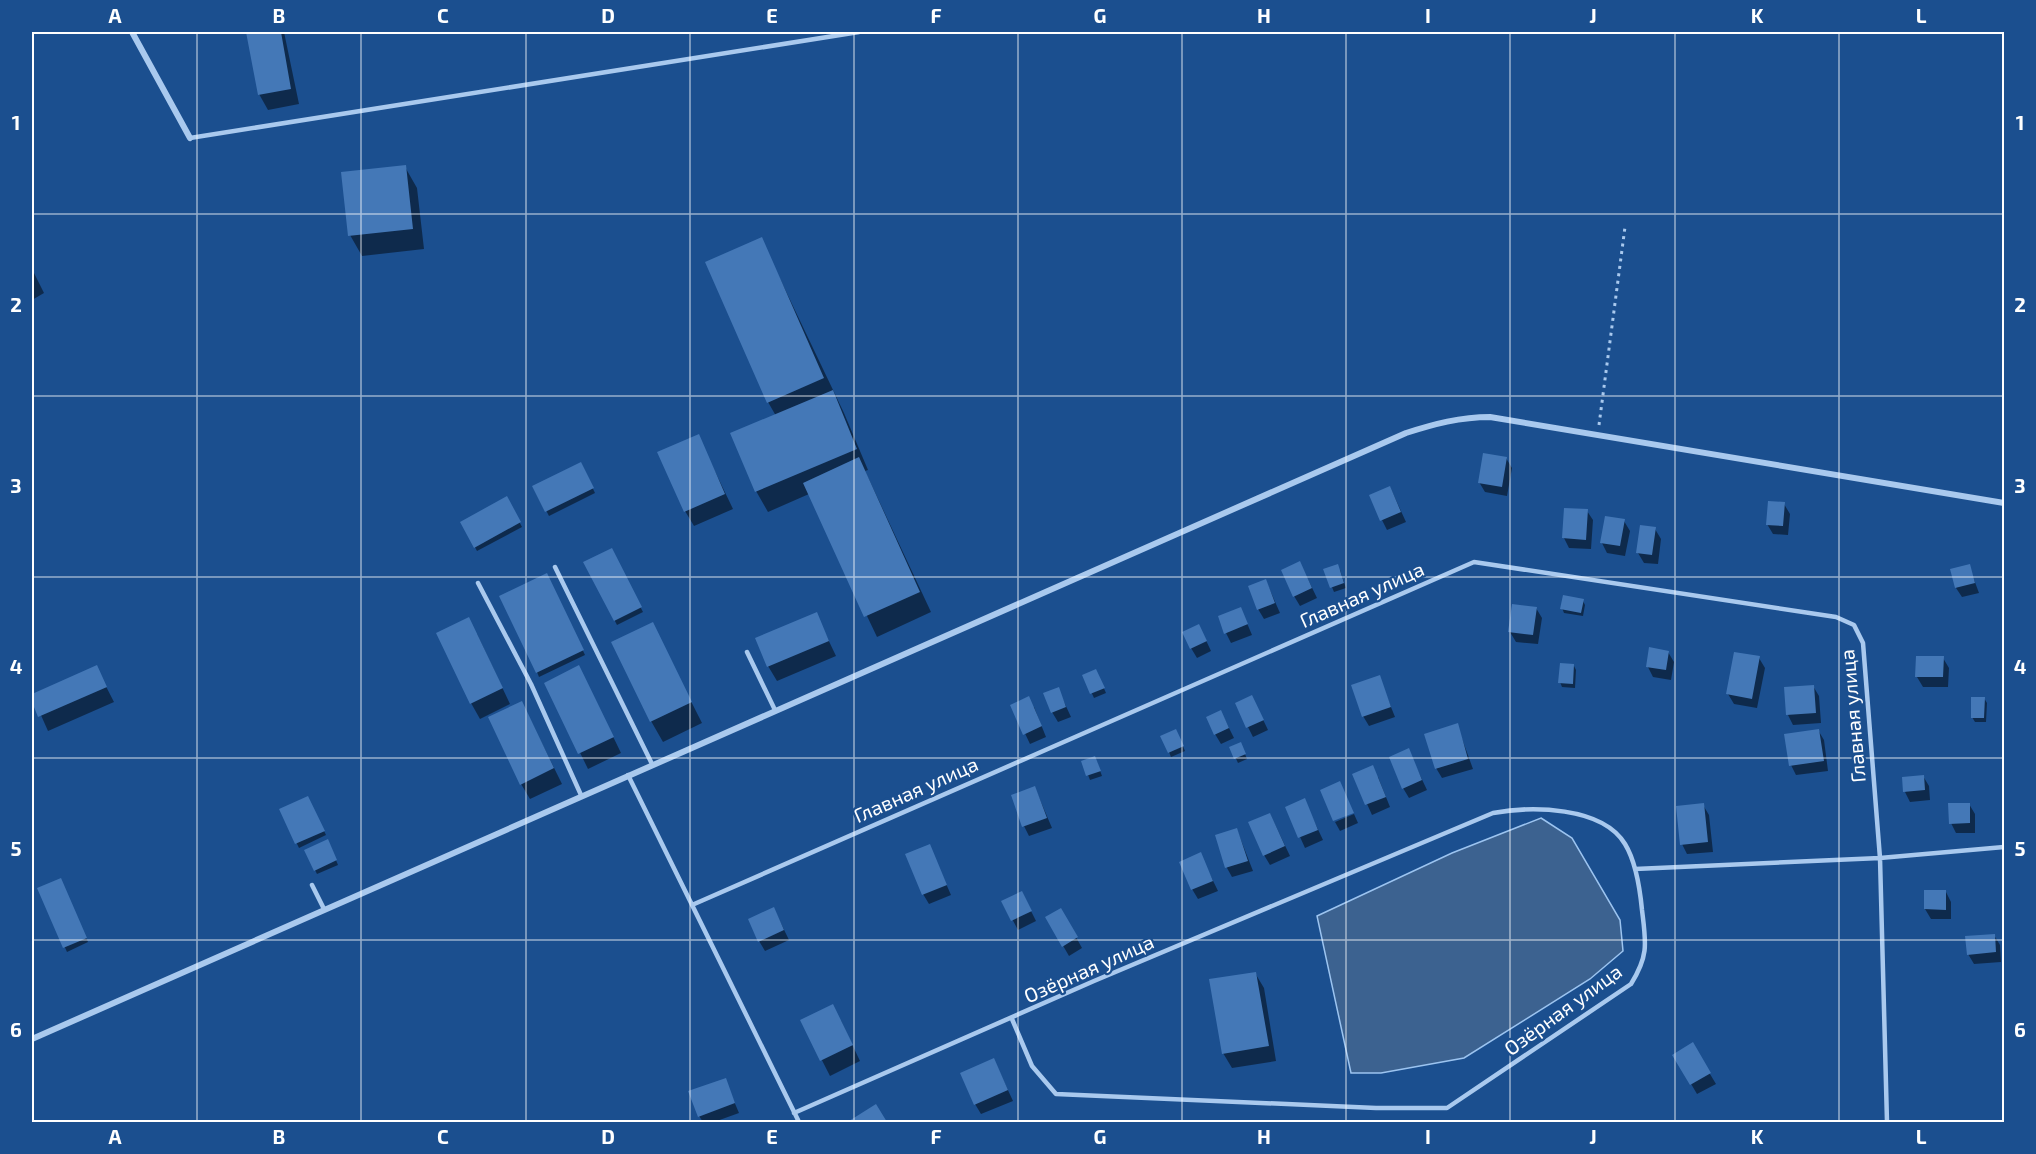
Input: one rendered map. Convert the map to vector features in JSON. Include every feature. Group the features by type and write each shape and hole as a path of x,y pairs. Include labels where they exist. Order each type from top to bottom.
{"street":[{"path":"132,32 190,138"},
{"path":"32,1039 1406,433 1465,417 1490,417 2004,503"}],"lane":[{"path":"190,138 859,32"},
{"name":"Главная улица","path":"692,905 1474,562 1836,617 1854,625 1863,643 1880,858 1887,1122"},
{"path":"555,567 652,764"},
{"path":"478,583 531,684 581,795"},
{"path":"747,652 775,710"},
{"path":"628,775 799,1122"},
{"name":"Озёрная улица","path":"794,1113 1094,981 1493,813 1522,808 1553,808 1608,827 1625,843 1635,869 1646,940 1644,963 1631,984 1447,1108 1376,1108 1056,1094 1032,1066 1012,1019"},
{"path":"1635,869 1880,858 2004,847"},
{"path":"312,885 324,909"}],"path":[{"path":"1598,429 1625,227"}],"water":[{"path":"1541,818 1572,838 1620,920 1623,951 1590,979 1464,1058 1381,1073 1351,1073 1317,916 1452,853"}],"building":[{"path":"246,32 281,32 291,89 258,95"},
{"path":"406,165 413,229 348,236 341,172"},
{"path":"762,237 824,378 767,403 705,262"},
{"path":"833,390 857,449 755,492 730,433"},
{"path":"699,434 725,494 684,512 657,452"},
{"path":"1483,453 1507,457 1502,487 1478,483"},
{"path":"859,457 920,592 864,617 803,483"},
{"path":"581,462 594,488 545,512 532,486"},
{"path":"1390,486 1401,512 1380,521 1369,495"},
{"path":"507,496 521,522 474,548 460,522"},
{"path":"1768,501 1785,502 1783,526 1766,525"},
{"path":"1564,508 1588,509 1586,540 1562,538"},
{"path":"1605,516 1625,519 1620,546 1600,543"},
{"path":"1640,525 1656,527 1652,555 1636,553"},
{"path":"612,548 642,607 614,621 583,562"},
{"path":"1300,561 1312,588 1293,597 1281,570"},
{"path":"1338,564 1344,583 1330,588 1323,569"},
{"path":"1970,564 1975,583 1955,588 1950,569"},
{"path":"547,573 584,650 536,673 499,596"},
{"path":"1266,579 1275,603 1257,610 1248,586"},
{"path":"1563,595 1584,599 1581,613 1560,609"},
{"path":"1512,604 1537,607 1533,635 1508,632"},
{"path":"1241,607 1248,624 1224,634 1218,616"},
{"path":"817,612 829,641 767,667 755,638"},
{"path":"469,617 503,688 470,704 436,633"},
{"path":"653,622 692,702 650,722 611,642"},
{"path":"1199,624 1207,641 1190,649 1182,632"},
{"path":"1649,647 1669,651 1666,670 1646,667"},
{"path":"1734,652 1760,656 1752,699 1726,694"},
{"path":"1916,656 1944,656 1943,677 1915,677"},
{"path":"1560,663 1574,664 1573,684 1558,683"},
{"path":"97,665 107,687 38,717 32,702 32,694"},
{"path":"579,665 614,737 578,754 544,683"},
{"path":"1096,669 1105,688 1090,694 1082,675"},
{"path":"1380,675 1391,707 1362,717 1351,685"},
{"path":"1814,685 1816,713 1786,715 1784,687"},
{"path":"1059,687 1066,707 1051,713 1043,693"},
{"path":"1252,695 1264,720 1246,728 1235,703"},
{"path":"1029,696 1042,726 1023,735 1010,705"},
{"path":"1971,697 1985,697 1984,718 1971,718"},
{"path":"522,701 554,768 520,785 488,717"},
{"path":"1221,710 1229,728 1214,735 1206,717"},
{"path":"1458,723 1468,759 1435,769 1424,734"},
{"path":"1176,729 1184,746 1168,753 1160,736"},
{"path":"1819,729 1824,761 1789,766 1784,734"},
{"path":"1241,742 1246,754 1234,759 1229,747"},
{"path":"1409,748 1422,780 1402,789 1389,757"},
{"path":"1095,756 1101,771 1086,776 1081,761"},
{"path":"1373,765 1386,797 1365,805 1352,774"},
{"path":"1924,775 1925,790 1903,792 1902,777"},
{"path":"1340,781 1354,813 1333,821 1320,790"},
{"path":"1035,786 1047,818 1022,827 1011,795"},
{"path":"308,796 325,831 295,844 279,809"},
{"path":"1305,798 1318,830 1298,838 1285,807"},
{"path":"1704,803 1708,842 1680,845 1676,806"},
{"path":"1948,803 1970,803 1970,823 1949,824"},
{"path":"1270,813 1285,846 1263,856 1248,822"},
{"path":"1237,828 1248,861 1225,868 1215,835"},
{"path":"328,839 337,860 314,871 304,850"},
{"path":"930,844 947,885 922,895 905,854"},
{"path":"1201,852 1213,881 1191,890 1179,862"},
{"path":"61,878 87,938 63,948 37,888"},
{"path":"1924,890 1946,890 1946,910 1924,909"},
{"path":"1022,891 1032,911 1011,921 1001,901"},
{"path":"774,907 784,930 758,942 748,919"},
{"path":"1061,908 1078,937 1062,947 1045,917"},
{"path":"1995,934 1996,952 1967,955 1965,936"},
{"path":"1256,972 1269,1046 1222,1054 1209,979"},
{"path":"833,1004 853,1045 820,1061 800,1020"},
{"path":"1693,1042 1711,1073 1690,1085 1672,1055"},
{"path":"994,1058 1008,1090 974,1105 960,1073"},
{"path":"726,1078 735,1103 698,1117 688,1091"},
{"path":"876,1104 887,1122 849,1121"}]}
